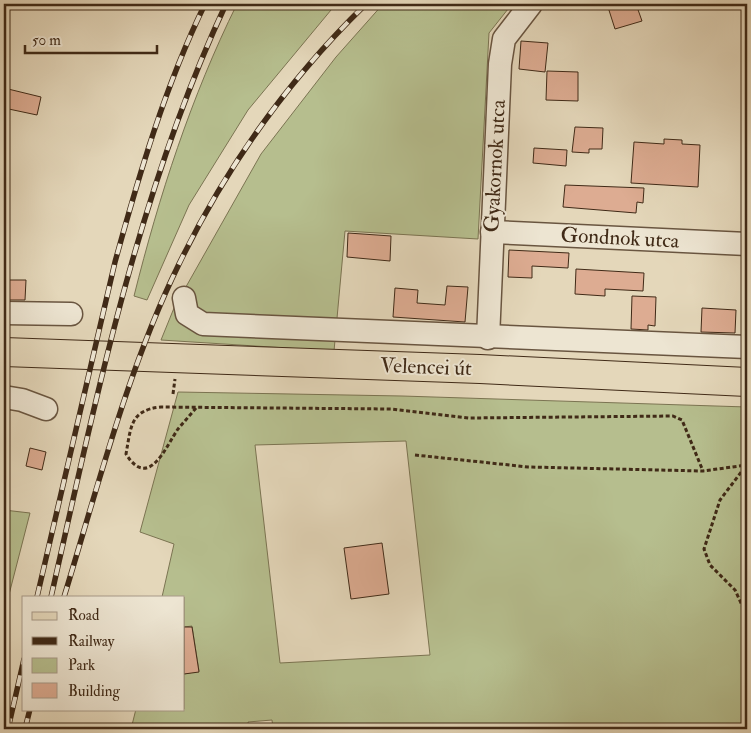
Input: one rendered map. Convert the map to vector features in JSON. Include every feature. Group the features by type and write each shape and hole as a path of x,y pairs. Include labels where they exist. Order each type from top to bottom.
{"main road":[{"name":"Velencei út","path":"4,352 480,369 747,382"}],"street":[{"name":"Gyakornok utca","path":"488,338 500,72 504,39 531,4"},
{"name":"Gondnok utca","path":"492,232 747,244"},
{"name":"Velencei út","path":"184,298 184,307 187,314 203,324 488,338 747,347"},
{"path":"4,313 71,314"},
{"path":"4,398 22,400 46,409"}],"path":[{"path":"196,408 178,430 166,452 152,465 141,468 132,463 126,454 130,431 136,418 146,409 196,408 391,409 469,418 673,416 682,420 703,471"},
{"path":"415,455 528,467 703,471 746,466"},
{"path":"746,466 720,500 704,549 710,565 735,590 747,616"}],"green space":[{"path":"237,4 336,4 248,110 189,205 147,300 134,296 154,221 178,147 205,75"},
{"path":"383,4 512,4 489,33 478,239 345,231 334,351 161,340 174,308 261,154 336,57"},
{"path":"178,392 402,396 747,407 747,729 273,729 272,720 248,722 249,729 131,729 136,710 185,710 185,674 199,671 192,626 185,627 185,596 162,596 174,544 140,532","holes":["406,441 430,655 280,663 255,445"]},
{"path":"4,510 30,513 4,614"}],"building":[{"path":"607,4 636,4 642,21 615,29"},
{"path":"521,41 548,43 545,72 519,69"},
{"path":"547,71 578,72 578,101 546,100"},
{"path":"4,88 41,97 37,115 4,108"},
{"path":"575,127 603,128 602,149 589,149 589,153 572,152"},
{"path":"664,139 682,140 682,144 700,145 698,187 631,183 634,142 664,144"},
{"path":"534,148 567,150 566,166 533,163"},
{"path":"565,185 644,188 643,203 637,202 636,213 563,207"},
{"path":"348,233 391,236 390,261 347,257"},
{"path":"509,250 569,253 568,268 532,266 532,278 508,277"},
{"path":"576,269 644,273 643,291 605,289 605,296 575,294"},
{"path":"4,280 26,280 25,300 4,300"},
{"path":"447,286 468,287 465,322 393,317 395,288 418,290 417,303 445,305"},
{"path":"632,296 656,297 655,326 648,325 648,330 631,329"},
{"path":"702,308 736,310 735,333 701,332"},
{"path":"30,448 46,452 42,470 26,466"},
{"path":"382,543 389,594 351,599 344,548"},
{"path":"185,627 192,627 199,672 185,674"}],"railway":[{"path":"37,596 124,229 165,99 205,4"},
{"path":"51,596 103,370 144,221 195,75 226,4"},
{"path":"64,596 115,428 144,344 197,228 238,159 285,94 310,63 366,4"},
{"path":"8,729 22,668"},
{"path":"25,729 30,710"}]}
